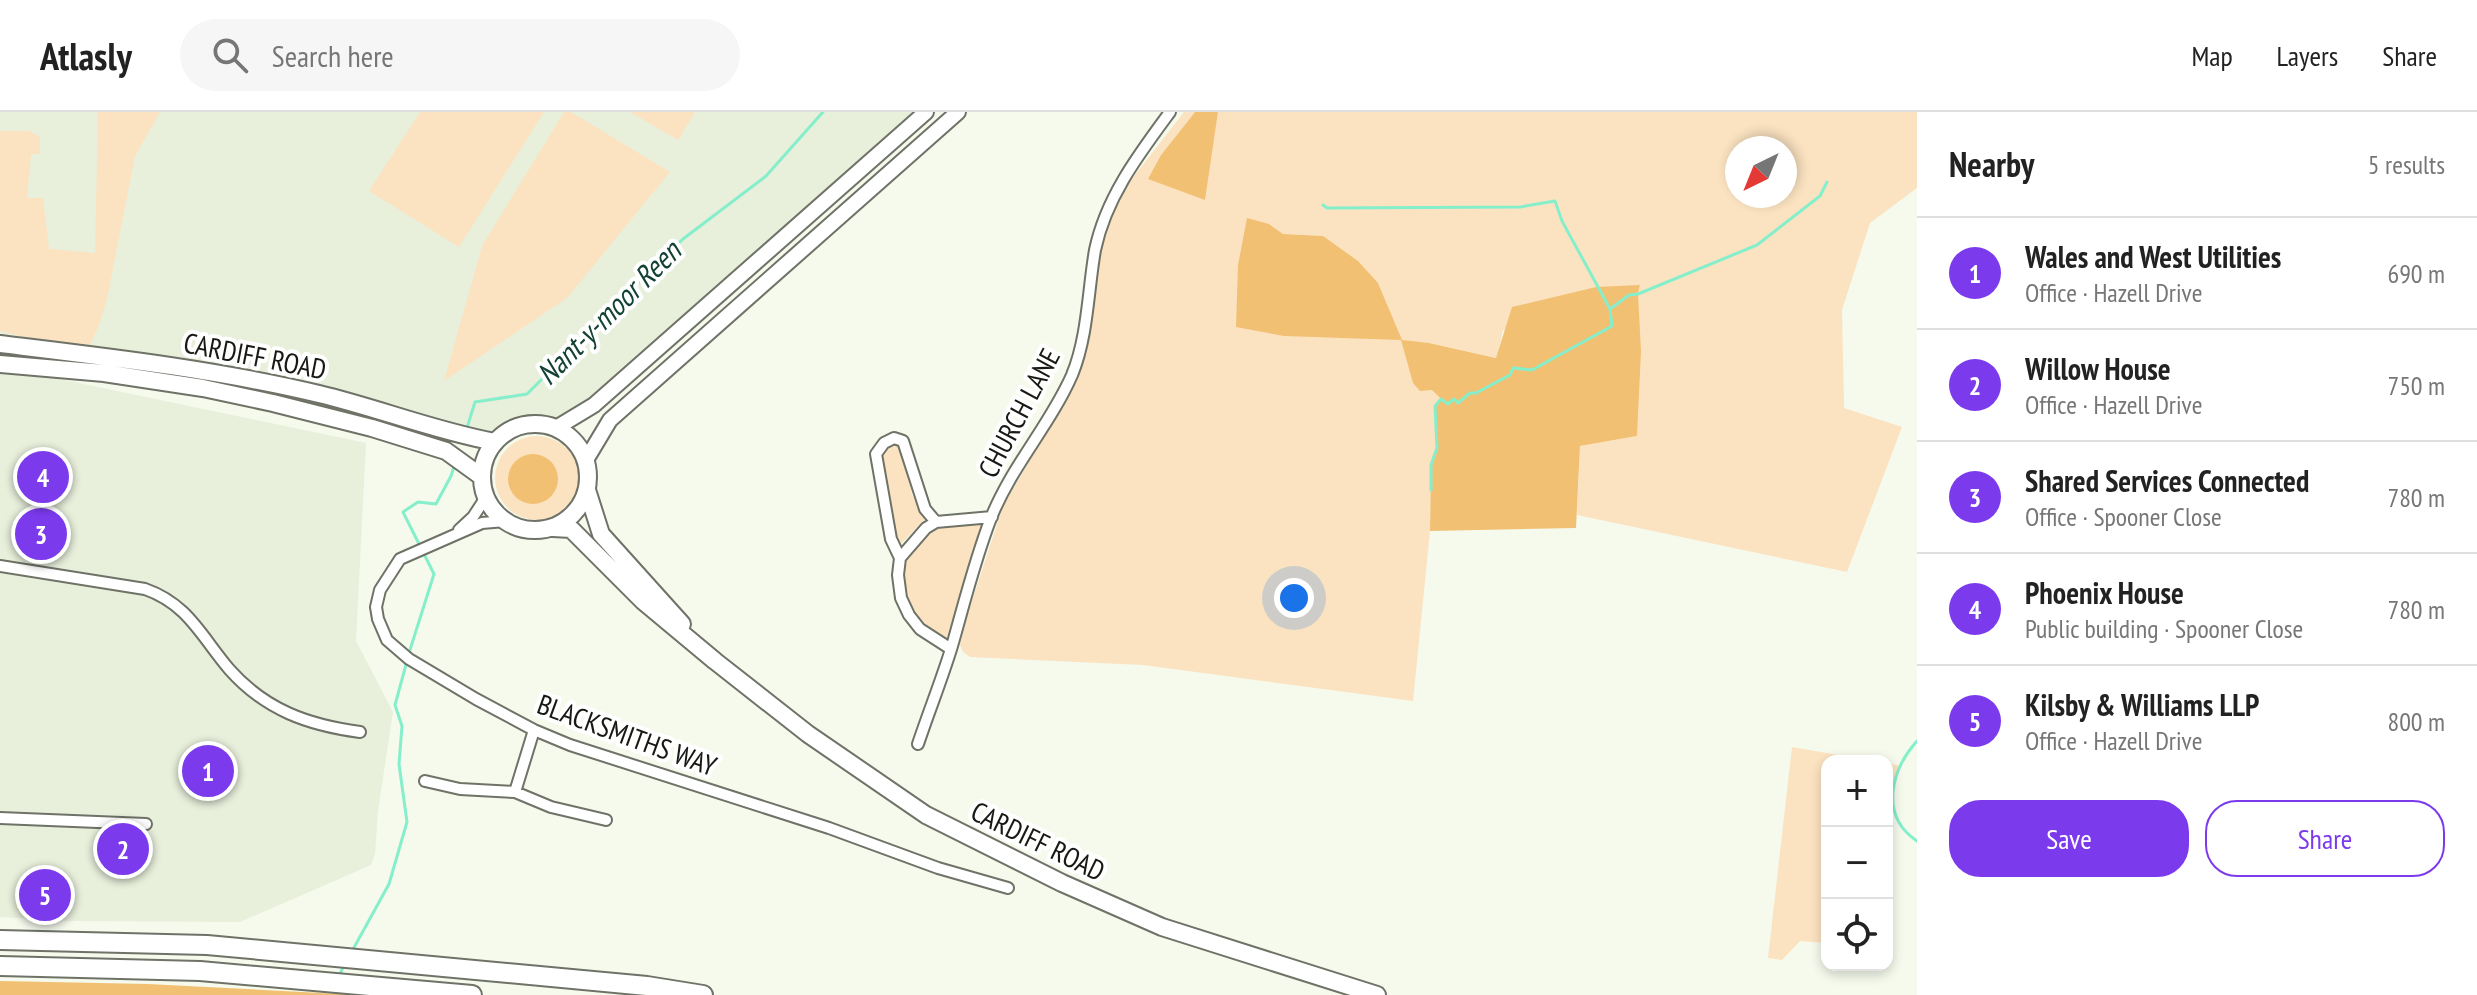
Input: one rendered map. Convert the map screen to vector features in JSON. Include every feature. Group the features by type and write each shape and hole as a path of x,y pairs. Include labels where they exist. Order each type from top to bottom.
{"highway":[{"path":"0,940 207,945 647,986 703,995"},
{"path":"0,966 200,971 472,995"}],"main road":[{"name":"CARDIFF ROAD","path":"0,344 219,372 320,394 459,435 495,442"},
{"name":"CARDIFF ROAD","path":"0,364 104,373 203,388 273,403 446,451 482,477"},
{"path":"527,424 556,428 574,440 586,460 589,475 580,506 569,519 553,528 537,531 505,521 494,510 486,497 482,477 485,458 495,442 509,430 527,424"},
{"name":"CARDIFF ROAD","path":"587,490 601,534 715,661"},
{"name":"CARDIFF ROAD","path":"553,528 571,529 643,601 715,661 808,734 926,815 1062,883 1162,927 1377,995"}],"street":[{"path":"556,428 594,405 926,112"},
{"path":"586,460 610,420 958,112"},
{"name":"CHURCH LANE","path":"918,744 992,517 1017,467 1072,375 1079,354 1096,247 1106,212 1127,172 1170,112"},
{"path":"936,522 925,509 903,441 894,438 884,443 876,454 891,539 900,558 898,575 901,598 920,629 951,649"},
{"name":"BLACKSMITHS WAY","path":"455,535 473,517 486,497"},
{"path":"900,558 926,528 936,522 992,517"},
{"name":"BLACKSMITHS WAY","path":"505,521 482,523 400,559 380,590 376,607 387,640 423,667 534,730 570,745 829,828 938,868 1008,888"},
{"path":"0,566 145,589 165,596 184,612 230,669 266,701 311,724 360,732"},
{"path":"515,792 534,730"},
{"path":"425,781 475,790 515,792 551,807 606,820"},
{"path":"0,818 146,824"}],"shaded area":[{"path":"0,112 926,112 645,360 556,428 527,424 509,430 495,442 320,394 0,344"},
{"path":"98,112 160,112 135,156 107,299 99,325 90,345 28,338 0,331 0,131 29,131 40,137 40,154 31,154 27,198 43,198 49,249 95,253"},
{"path":"420,112 544,112 459,247 369,191"},
{"path":"564,112 571,112 670,172 567,298 444,381 482,246"},
{"path":"630,112 695,112 678,140"},
{"path":"1184,112 1195,112 1161,155 1181,190 1204,199 1218,112 1917,112 1917,188 1870,223 1842,310 1844,408 1902,427 1847,572 1577,515 1580,446 1637,436 1640,286 1503,330 1497,358 1429,343 1432,390 1441,399 1435,422 1437,448 1431,465 1430,531 1413,701 1143,665 970,657 960,645 1003,506 1079,377 1100,244 1107,221 1127,185","holes":["1269,224 1283,234 1323,236 1378,283 1401,340"]},
{"path":"1195,112 1218,112 1205,200 1148,179 1161,155"},
{"path":"1247,218 1269,224 1283,234 1323,236 1358,261 1378,283 1402,340 1496,358 1512,307 1596,287 1640,285 1637,436 1580,446 1576,528 1430,531 1431,465 1437,448 1435,406 1441,399 1432,390 1420,391 1413,383 1401,340 1284,336 1236,327 1238,265"},
{"path":"31,373 366,443 356,641 393,712 371,865 240,922 70,921 0,917 0,374"},
{"path":"537,436 553,439 567,448 576,462 579,478 576,494 567,508 553,517 537,520 521,517 507,508 498,494 495,478 498,462 507,448 521,439"},
{"path":"893,443 903,451 912,495 925,519 902,543 895,539 880,451 883,446"},
{"path":"533,454 551,461 558,479 551,497 533,504 515,497 508,479 515,461"},
{"path":"984,521 944,639 923,626 907,607 901,566 922,536 941,524"},
{"path":"1792,747 1838,755 1821,755 1821,943 1800,941 1782,960 1768,958"},
{"path":"1893,764 1901,766 1893,791"},
{"path":"0,981 148,984 360,995 0,995"}],"waterway":[{"name":"Nant-y-moor Reen","path":"466,431 475,402 527,394 683,239 766,176 823,112"},
{"path":"1431,490 1431,465 1437,448 1435,406 1441,399 1448,404 1454,399 1458,403 1470,393 1476,393 1510,375 1513,368 1532,370 1612,326 1610,309 1629,295 1757,245 1820,196 1827,182"},
{"path":"1323,205 1327,208 1520,207 1555,201 1562,221 1610,309"},
{"name":"Nant-y-moor Reen","path":"409,653 434,574 403,512 418,502 436,504 455,464"},
{"path":"351,953 389,884 407,822 399,764 402,726 395,705 407,661"},
{"path":"1917,741 1901,765 1893,792 1897,819 1917,841"},
{"path":"338,978 345,963"}],"place":[{"name":"Phoenix House","path":"43,477"},
{"name":"Shared Services Connected","path":"41,534"},
{"name":"Wales and West Utilities","path":"208,771"},
{"name":"Willow House","path":"123,849"},
{"name":"Kilsby & Williams LLP","path":"45,895"}]}
